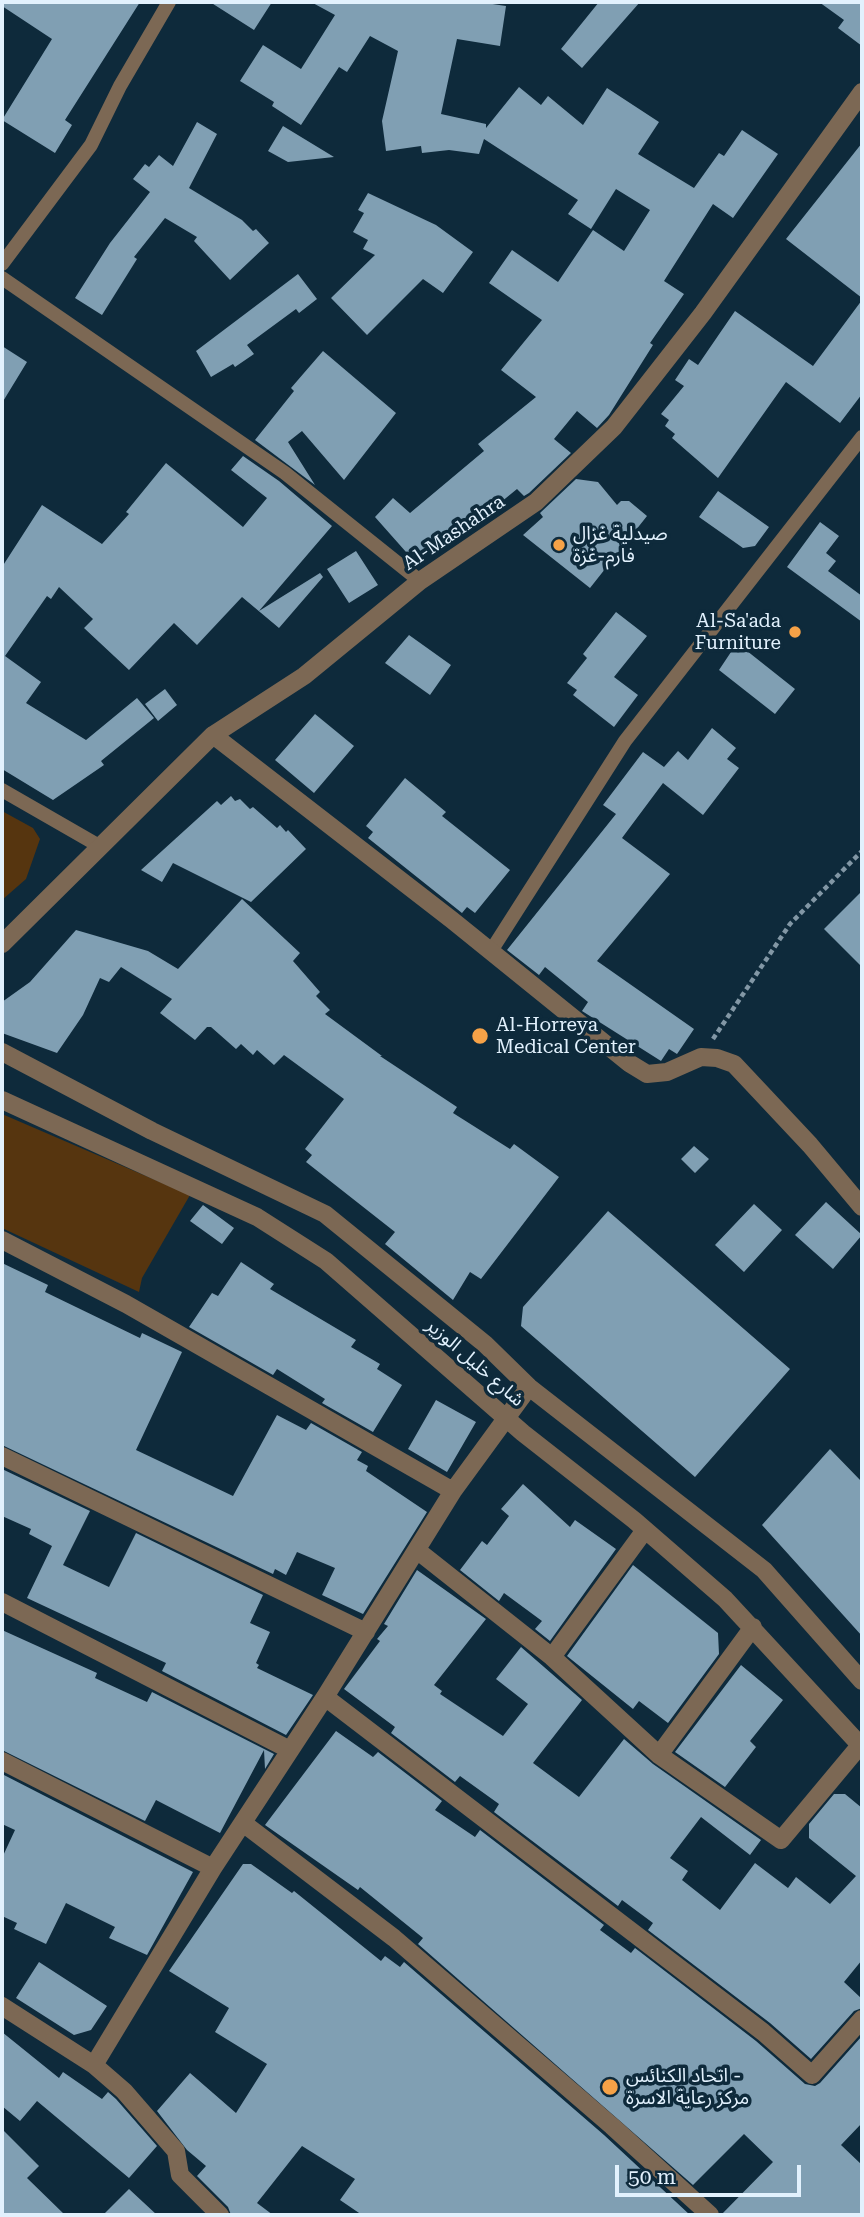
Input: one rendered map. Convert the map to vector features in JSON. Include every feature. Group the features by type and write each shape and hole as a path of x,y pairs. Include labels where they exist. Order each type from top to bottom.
{"street":[{"name":"Al-Mashahra","path":"2,944 213,735 304,676 420,580 537,502 614,427 703,313 862,92"},
{"path":"213,735 647,1074 667,1072 701,1057 717,1058 734,1064 810,1145 862,1207"},
{"name":"شارع خليل الوزير","path":"2,1052 152,1131 325,1214 485,1344 529,1387 764,1570 862,1681"},
{"name":"شارع خليل الوزير","path":"2,1100 257,1217 326,1261 505,1417 645,1530 753,1627 861,1744"},
{"path":"2,1240 126,1304 453,1491"},
{"path":"94,2064 213,1868 325,1698 453,1491 529,1387"},
{"path":"2,1456 366,1632"},
{"path":"552,1657 645,1530"},
{"path":"418,1551 552,1657 659,1755 781,1840 861,1744"},
{"path":"2,1602 290,1750"},
{"path":"659,1755 753,1627"},
{"path":"325,1698 763,2032 812,2075 862,2019"},
{"path":"2,1761 213,1868"},
{"path":"243,1823 394,1938 612,2126 710,2215"},
{"path":"2,2006 94,2064 124,2091 176,2151 180,2175 220,2215"}],"lane":[{"path":"2,264 91,145 120,86 169,2"},
{"path":"2,278 285,473 420,580"},
{"path":"491,951 625,741 862,437"},
{"path":"2,790 101,847"}],"path":[{"path":"701,1057 790,924 862,851"}],"shaded area":[{"path":"2,811 33,828 40,839 26,879 2,900"},
{"path":"2,1114 190,1195 142,1278 139,1292 2,1228"}],"building":[{"path":"2,2 140,2 65,120 72,125 55,153 2,120 52,39 2,6"},
{"path":"210,2 272,2 254,30"},
{"path":"311,2 479,2 506,6 500,46 457,39 441,114 486,124 486,128 519,87 541,105 548,96 583,125 607,88 659,122 638,154 694,188 719,153 724,156 742,130 778,154 733,218 713,204 664,281 684,294 650,343 653,345 609,415 597,428 577,411 554,439 571,453 529,493 524,496 517,489 468,529 461,521 414,561 375,517 393,498 410,513 484,451 478,444 536,397 501,370 542,320 489,283 512,250 558,282 593,230 624,251 650,210 616,189 591,229 568,214 578,200 484,139 479,154 449,150 422,153 421,146 386,151 382,121 398,51 370,36 347,72 339,67 301,125 272,106 274,102 240,81 263,45 301,69 335,15"},
{"path":"599,2 640,2 582,68 561,49"},
{"path":"819,2 862,2 862,46 838,28 844,20"},
{"path":"197,122 217,134 189,188 242,220 253,231 256,229 269,243 230,280 194,241 197,237 165,218 134,257 137,259 102,315 75,298 110,243 150,192 133,179 145,164 149,167 159,155 173,166"},
{"path":"283,126 334,157 288,162 268,151"},
{"path":"862,143 862,298 786,239"},
{"path":"368,193 436,225 473,252 443,293 423,279 367,335 331,298 375,255 363,249 368,240 353,232 364,213 358,210"},
{"path":"298,274 317,299 299,313 296,309 247,345 254,354 235,367 233,364 211,377 196,351"},
{"path":"862,300 862,394 840,423 786,382 718,478 672,438 675,434 665,426 669,420 661,414 684,386 675,380 689,359 698,365 735,311 813,366"},
{"path":"2,346 27,362 2,403"},
{"path":"323,351 396,413 344,480 302,431 288,442 315,485 255,440 294,391 291,388"},
{"path":"243,456 279,481 332,526 259,611 320,573 323,577 279,628 242,597 197,645 174,623 129,670 84,628 93,619 59,587 51,599 47,596 5,656 41,682 26,703 86,740 137,698 154,718 101,761 104,765 53,800 2,769 2,567 42,505 102,544 129,514 126,512 166,463 243,527 267,498 231,470"},
{"path":"576,479 598,482 617,505 621,501 629,501 647,516 590,588 523,535 543,517 540,513"},
{"path":"718,491 769,527 755,546 743,548 699,517"},
{"path":"820,522 839,536 826,553 836,561 828,571 862,596 862,622 787,567"},
{"path":"356,551 378,585 349,603 327,569"},
{"path":"616,612 647,636 614,677 638,695 614,727 573,695 577,690 567,683 587,658 583,654"},
{"path":"409,635 451,665 430,695 385,663"},
{"path":"737,643 795,689 775,714 719,670"},
{"path":"165,689 177,705 158,721 145,704"},
{"path":"315,714 354,746 314,793 275,760"},
{"path":"712,728 736,748 727,759 739,768 703,815 663,783 622,838 670,874 597,961 694,1029 677,1054 669,1049 661,1061 582,1011 588,1002 545,967 539,975 507,950 616,814 603,805 643,752 664,767 678,751 688,760"},
{"path":"405,778 446,812 442,816 510,870 475,913 467,907 462,913 368,838 373,832 366,826"},
{"path":"231,796 235,801 240,799 250,809 253,807 277,828 280,825 286,832 288,830 306,849 251,902 173,863 162,882 141,870 217,801 221,805"},
{"path":"862,891 862,967 824,929"},
{"path":"242,899 300,953 293,961 320,992 316,996 330,1010 325,1014 380,1056 457,1107 453,1113 510,1149 514,1144 559,1177 481,1279 470,1272 453,1300 385,1244 395,1232 306,1162 312,1155 305,1149 344,1099 284,1055 274,1065 257,1050 253,1055 241,1044 236,1049 211,1027 207,1027 195,1040 160,1013 172,999 121,967 109,982 100,978 83,1015 57,1053 2,1033 2,1002 30,982 76,930 148,951 178,969"},
{"path":"694,1146 709,1159 695,1173 681,1159"},
{"path":"826,1202 862,1235 833,1269 795,1235"},
{"path":"754,1204 782,1230 744,1272 715,1245"},
{"path":"203,1205 234,1228 222,1244 190,1221"},
{"path":"608,1211 790,1369 695,1477 521,1326 523,1307"},
{"path":"241,1262 274,1284 270,1289 356,1340 351,1347 380,1364 377,1369 402,1385 373,1432 322,1403 325,1399 277,1369 273,1375 189,1327 212,1293 218,1296"},
{"path":"2,1263 48,1285 45,1292 140,1338 142,1333 182,1352 136,1450 233,1496 277,1415 306,1430 311,1423 362,1452 357,1460 368,1466 366,1471 427,1512 363,1614 322,1595 335,1568 297,1552 286,1575 275,1569 273,1574 2,1445"},
{"path":"436,1400 476,1422 447,1472 408,1449"},
{"path":"830,1449 862,1482 862,1636 762,1525"},
{"path":"2,1469 90,1511 63,1565 109,1587 136,1533 263,1595 250,1623 270,1632 256,1663 259,1665 257,1668 313,1695 286,1735 162,1671 166,1663 27,1598 52,1546 29,1534 31,1529 2,1516"},
{"path":"523,1484 570,1527 575,1520 616,1549 550,1641 535,1629 542,1621 504,1593 499,1601 460,1570 482,1541 487,1545 509,1516 501,1509"},
{"path":"633,1565 718,1633 719,1654 668,1723 639,1701 633,1709 567,1656"},
{"path":"417,1570 486,1619 434,1685 442,1691 440,1694 503,1736 528,1704 496,1679 521,1647 582,1700 533,1763 579,1797 624,1739 653,1764 761,1840 750,1855 701,1817 670,1858 688,1871 682,1880 720,1910 755,1863 788,1888 796,1877 830,1904 856,1876 809,1838 809,1824 834,1794 845,1794 862,1808 862,1960 844,1982 862,1999 862,2008 854,2011 811,2059 770,2023 648,1930 653,1923 622,1900 618,1906 494,1812 499,1804 460,1776 455,1782 391,1733 395,1727 344,1689 380,1641 377,1639 388,1626 384,1624"},
{"path":"2,1630 97,1673 95,1678 147,1702 152,1692 274,1754 265,1769 264,1750 220,1833 156,1800 145,1821 2,1750"},
{"path":"741,1665 783,1700 750,1741 756,1747 725,1787 675,1752"},
{"path":"336,1731 373,1757 378,1752 442,1801 435,1810 475,1837 480,1830 604,1925 600,1930 631,1953 635,1948 756,2041 805,2084 815,2086 820,2083 862,2036 862,2123 841,2145 862,2165 862,2215 721,2215 773,2162 744,2134 693,2185 418,1944 423,1938 360,1887 358,1890 265,1825"},
{"path":"2,1774 193,1872 147,1955 109,1938 115,1927 66,1903 46,1944 14,1929 17,1923 2,1916 2,1858 15,1830 2,1824"},
{"path":"243,1864 251,1864 292,1893 294,1891 381,1961 385,1956 400,1967 404,1962 604,2135 690,2215 362,2215 340,2200 355,2179 302,2146 257,2203 273,2215 231,2215 228,2207 197,2176 206,2166 187,2150 157,2111 190,2073 236,2113 267,2064 215,2032 229,2008 169,1971"},
{"path":"39,1962 107,2006 91,2030 74,2035 16,1998"},
{"path":"2,2032 59,2078 63,2072 102,2099 108,2092 157,2146 129,2178 37,2101 20,2121 2,2106"},
{"path":"2,2129 39,2166 27,2178 65,2215 2,2215"},
{"path":"129,2189 157,2215 103,2215"}],"place":[{"name":"صيدلية غزال فارم-غزة","path":"559,545"},
{"name":"Al-Sa'ada Furniture","path":"795,632"},
{"name":"Al-Horreya Medical Center","path":"480,1036"},
{"name":"اتحاد الكنائس - مركز رعاية الاسرة","path":"610,2087"}]}
